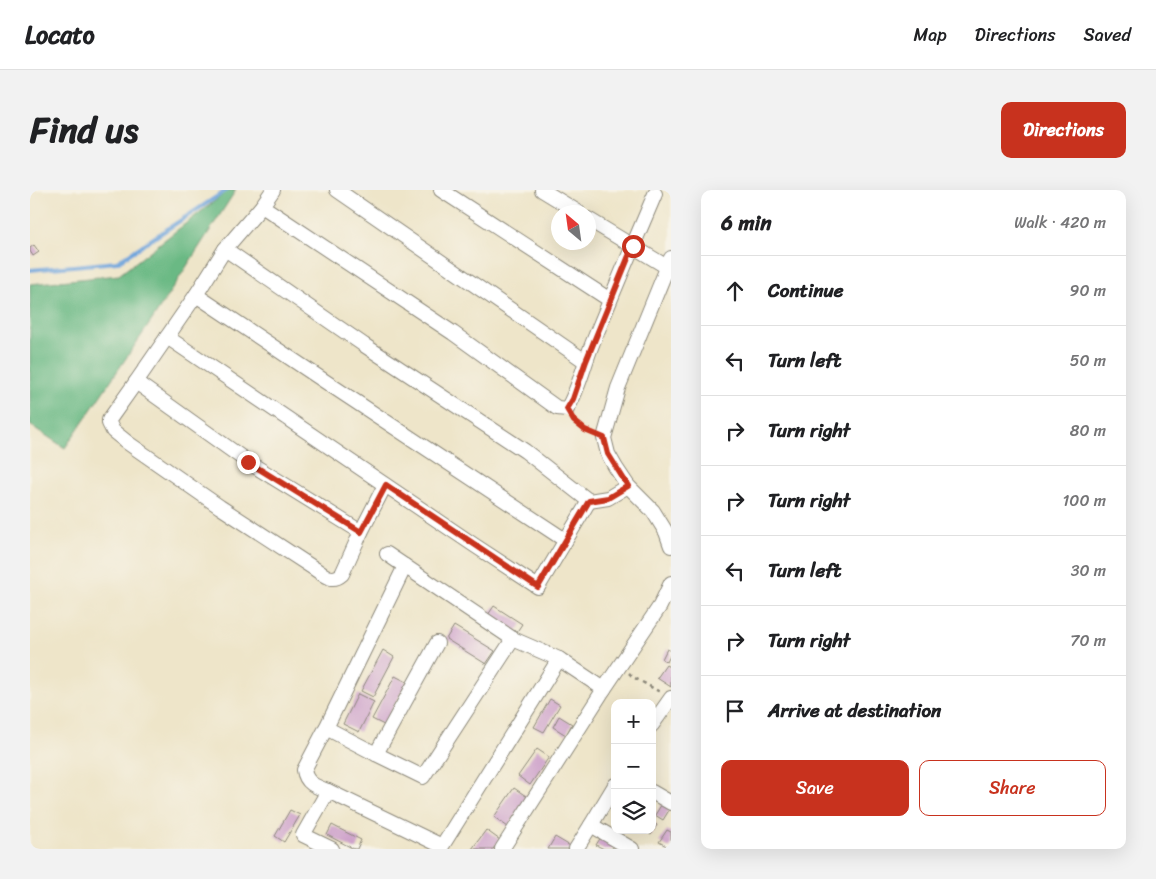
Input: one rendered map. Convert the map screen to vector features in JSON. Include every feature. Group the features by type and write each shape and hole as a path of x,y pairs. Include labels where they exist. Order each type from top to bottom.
{"street":[{"path":"273,190 262,206 225,249 196,295 108,420 108,423 113,431 128,443 220,507 314,569 334,579 342,574 361,532 386,485"},
{"path":"337,190 586,361"},
{"path":"441,190 610,300"},
{"path":"542,190 567,205"},
{"path":"262,206 453,333 557,408 567,409 573,399 586,361 633,246 653,191"},
{"path":"596,224 633,246 669,263 618,388 604,438 608,454 628,486 653,511 666,532 671,546"},
{"path":"225,249 364,344 525,450 589,501 608,498 628,486"},
{"path":"196,295 565,540"},
{"path":"167,337 538,587 589,501"},
{"path":"136,382 248,462 361,532"},
{"path":"387,554 513,638 559,659 604,689"},
{"path":"405,566 304,770 305,777 313,785 442,846 559,659"},
{"path":"502,849 604,689 660,606 671,583"},
{"path":"326,728 423,777 513,638"},
{"path":"376,754 437,643"},
{"path":"656,719 671,698"},
{"path":"576,849 613,789"},
{"path":"328,791 303,835 332,849"},
{"path":"656,794 671,803"},
{"path":"591,825 632,849"}],"path":[{"path":"567,409 574,421 585,430 604,438"},
{"path":"620,665 633,677 671,698"}],"green space":[{"path":"229,190 236,190 152,320 65,448 30,425 30,284 119,275"}],"building":[{"path":"34,245 39,252 33,256 30,248"},
{"path":"494,606 522,624 516,633 488,615"},
{"path":"454,626 495,651 486,664 446,639"},
{"path":"667,649 671,651 671,654 667,662 662,659"},
{"path":"383,650 394,657 373,697 361,691"},
{"path":"666,665 671,668 671,687 657,678"},
{"path":"395,676 407,682 384,725 372,719"},
{"path":"358,694 374,702 359,732 343,724"},
{"path":"550,699 560,705 544,732 534,727"},
{"path":"559,716 572,724 566,735 553,727"},
{"path":"537,749 549,757 530,785 518,776"},
{"path":"514,788 529,798 508,827 494,817"},
{"path":"663,802 671,807 663,820 656,816"},
{"path":"290,810 300,815 284,842 275,836"},
{"path":"332,825 361,840 357,849 327,835"},
{"path":"486,830 500,840 493,849 472,849"},
{"path":"667,830 671,832 670,848 659,842"},
{"path":"555,837 572,847 570,849 548,849"},
{"path":"601,837 615,844 612,849 604,849 596,845"}],"waterway":[{"path":"30,270 117,262 227,190"}],"route":[{"path":"248,462 361,532 386,485 538,587 589,501 608,498 628,486 608,454 604,438 585,430 574,421 567,409 573,399 586,361 633,246"}]}
